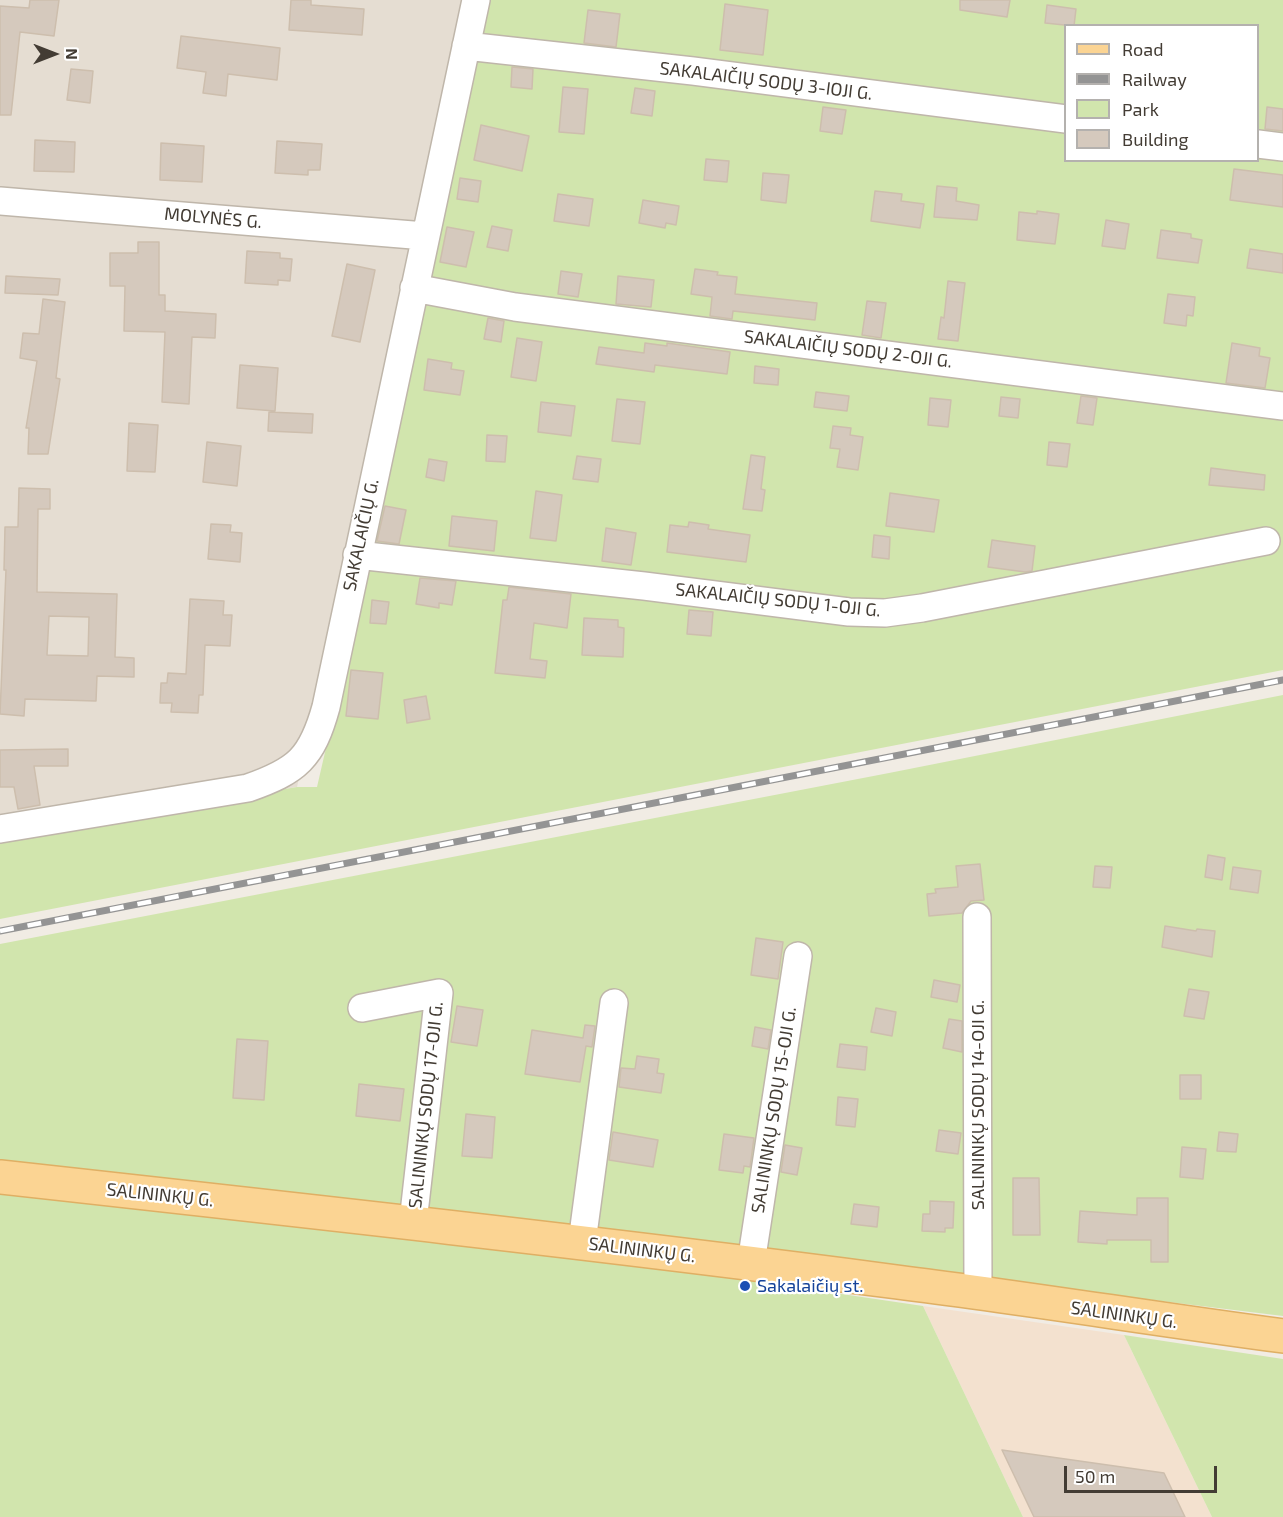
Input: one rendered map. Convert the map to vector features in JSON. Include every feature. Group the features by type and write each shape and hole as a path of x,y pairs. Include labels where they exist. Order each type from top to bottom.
{"main road":[{"name":"SALININKŲ G.","path":"0,1177 582,1242 978,1293 1283,1336"}],"street":[{"name":"SAKALAIČIŲ G.","path":"0,829 248,788 274,779 298,764 307,754 320,729 476,0"},
{"name":"SAKALAIČIŲ SODŲ 3-IOJI G.","path":"466,46 693,71 1064,119"},
{"path":"1259,144 1283,147"},
{"name":"MOLYNĖS G.","path":"0,201 425,236"},
{"name":"SAKALAIČIŲ SODŲ 2-OJI G.","path":"414,288 515,307 1283,406"},
{"name":"SAKALAIČIŲ SODŲ 1-OJI G.","path":"357,555 632,585 849,612 885,613 922,608 1266,541"},
{"name":"SALININKŲ SODŲ 14-OJI G.","path":"977,917 978,1293"},
{"name":"SALININKŲ SODŲ 15-OJI G.","path":"751,1263 798,956"},
{"name":"SALININKŲ SODŲ 17-OJI G.","path":"362,1008 439,993 413,1222"},
{"path":"582,1242 614,1003"}],"shaded area":[{"path":"0,0 471,0 297,787 0,836"},
{"path":"923,1306 1124,1335 1212,1517 1023,1517"}],"green space":[{"path":"489,0 1283,0 1283,670 0,919 0,836 297,787 317,787 383,500"},
{"path":"1283,695 1283,1316 182,1181 0,1163 0,944"},
{"path":"0,1193 638,1264 923,1306 1023,1517 0,1517"},
{"path":"1124,1335 1283,1359 1283,1517 1212,1517"}],"building":[{"path":"30,0 59,0 54,36 20,32 11,115 0,115 0,6 29,8"},
{"path":"291,0 311,0 311,5 364,9 362,35 289,30"},
{"path":"960,0 1010,0 1007,17 960,10"},
{"path":"725,4 768,10 763,55 720,50"},
{"path":"1047,5 1076,9 1074,24 1045,23"},
{"path":"588,10 620,14 616,47 584,43"},
{"path":"181,36 280,48 277,80 228,74 226,96 203,93 206,72 177,68"},
{"path":"512,67 533,69 532,89 511,87"},
{"path":"71,69 93,71 90,103 67,100"},
{"path":"563,87 588,89 584,134 559,132"},
{"path":"635,88 655,91 652,116 631,113"},
{"path":"823,107 846,110 842,134 820,131"},
{"path":"1267,107 1283,109 1283,131 1265,129"},
{"path":"481,125 529,136 522,171 474,160"},
{"path":"35,140 75,142 74,172 34,171"},
{"path":"277,141 322,144 320,170 308,170 308,175 275,173"},
{"path":"161,143 204,146 202,182 160,180"},
{"path":"706,159 729,161 727,182 704,180"},
{"path":"1234,169 1283,175 1283,207 1230,200"},
{"path":"763,173 789,175 786,203 761,200"},
{"path":"460,178 481,181 478,202 457,199"},
{"path":"937,186 957,188 956,201 979,205 977,220 934,217"},
{"path":"875,191 902,194 901,201 924,204 920,228 871,221"},
{"path":"558,194 593,199 589,226 554,221"},
{"path":"643,200 679,206 676,225 666,223 665,228 639,223"},
{"path":"1037,211 1059,214 1055,244 1017,240 1019,212 1037,214"},
{"path":"1106,220 1129,224 1125,249 1102,246"},
{"path":"492,226 512,230 508,251 487,247"},
{"path":"447,227 474,232 466,267 440,262"},
{"path":"1161,230 1191,234 1191,238 1202,240 1198,263 1157,258"},
{"path":"138,242 159,242 159,295 165,295 165,311 216,314 215,338 192,337 189,404 162,402 165,332 124,331 125,286 110,286 110,253 138,253"},
{"path":"1250,249 1283,254 1283,273 1247,268"},
{"path":"247,251 280,253 280,258 292,259 290,281 278,280 278,285 245,283"},
{"path":"347,264 375,270 360,342 332,336"},
{"path":"695,269 737,277 735,294 817,303 815,320 733,311 732,319 710,316 712,297 691,294"},
{"path":"561,271 582,274 578,297 558,294"},
{"path":"6,276 60,279 58,295 5,293"},
{"path":"618,276 654,280 651,307 616,304"},
{"path":"948,281 965,283 958,341 938,339 941,317 944,318"},
{"path":"1168,294 1195,297 1193,316 1187,315 1186,326 1164,323"},
{"path":"43,299 65,302 56,378 60,379 48,454 28,454 29,428 26,428 37,361 20,358 23,333 39,334"},
{"path":"867,301 886,303 881,338 862,335"},
{"path":"488,318 504,321 501,342 484,339"},
{"path":"517,338 542,342 536,381 511,377"},
{"path":"645,343 667,346 667,343 730,352 727,374 655,365 654,372 596,364 599,347 644,353"},
{"path":"1232,343 1260,348 1259,356 1270,358 1265,388 1226,383"},
{"path":"428,359 452,363 451,369 464,371 460,395 424,390"},
{"path":"240,365 278,368 275,411 237,408"},
{"path":"755,366 779,369 778,385 754,383"},
{"path":"816,392 849,396 847,411 814,407"},
{"path":"1081,396 1097,398 1093,425 1077,423"},
{"path":"1001,397 1020,399 1018,418 999,416"},
{"path":"930,398 951,400 948,427 928,425"},
{"path":"617,399 645,402 640,444 612,441"},
{"path":"541,402 575,406 571,436 538,432"},
{"path":"269,412 313,414 312,433 268,431"},
{"path":"129,423 158,425 155,472 127,471"},
{"path":"833,426 851,428 850,435 863,437 858,470 837,467 840,449 830,448"},
{"path":"487,435 507,436 505,462 486,461"},
{"path":"207,442 241,446 237,486 203,482"},
{"path":"1049,442 1070,444 1067,467 1047,465"},
{"path":"751,455 765,457 761,489 765,490 762,511 743,509"},
{"path":"577,456 601,459 598,482 573,479"},
{"path":"429,459 447,462 444,481 426,477"},
{"path":"1211,468 1265,475 1264,490 1209,485"},
{"path":"19,488 50,489 50,509 38,509 37,592 117,594 115,657 134,658 134,677 97,676 96,701 25,699 24,716 0,714 6,570 4,570 5,527 18,527","holes":["49,616 89,617 88,656 47,655"]},
{"path":"536,491 562,495 556,541 530,538"},
{"path":"890,493 939,500 934,532 886,526"},
{"path":"385,506 406,510 399,544 377,541"},
{"path":"452,516 497,521 494,551 449,546"},
{"path":"689,522 709,525 708,529 750,535 746,562 667,552 670,525 688,527"},
{"path":"211,524 231,525 230,532 242,533 240,562 208,559"},
{"path":"606,528 636,533 631,565 602,561"},
{"path":"874,535 890,537 889,559 872,557"},
{"path":"992,540 1035,546 1032,571 988,567"},
{"path":"420,578 456,581 452,605 439,603 439,608 416,604"},
{"path":"509,587 571,594 567,628 534,623 530,659 547,661 545,678 495,673 503,600 507,600"},
{"path":"190,599 224,601 223,615 232,615 230,646 205,645 203,695 199,695 198,713 171,712 172,703 160,703 161,683 167,683 168,673 186,674"},
{"path":"372,600 389,602 386,624 370,623"},
{"path":"689,610 713,612 711,636 687,634"},
{"path":"584,618 618,620 618,627 624,628 623,657 582,655"},
{"path":"351,670 383,673 378,719 346,716"},
{"path":"426,696 430,719 407,723 404,700"},
{"path":"68,749 68,766 34,766 40,805 18,809 14,787 0,787 0,750"},
{"path":"1208,855 1225,858 1222,880 1205,877"},
{"path":"980,864 984,900 971,901 962,913 929,916 927,894 936,893 935,889 958,887 956,866"},
{"path":"1095,866 1112,867 1110,888 1093,887"},
{"path":"1233,867 1261,871 1258,893 1230,889"},
{"path":"1165,926 1196,931 1197,929 1215,931 1212,957 1162,947"},
{"path":"756,938 783,942 778,979 751,975"},
{"path":"934,980 960,985 957,1002 931,997"},
{"path":"1189,989 1209,992 1204,1019 1184,1016"},
{"path":"457,1006 483,1010 477,1046 451,1042"},
{"path":"876,1008 896,1012 892,1036 871,1032"},
{"path":"949,1019 962,1021 962,1052 943,1048"},
{"path":"585,1025 595,1026 592,1047 586,1046 580,1082 525,1074 532,1030 583,1038"},
{"path":"755,1027 771,1030 768,1049 752,1046"},
{"path":"237,1039 268,1041 264,1100 233,1098"},
{"path":"840,1044 867,1047 865,1070 837,1067"},
{"path":"637,1056 659,1059 657,1073 664,1074 661,1093 619,1087 621,1068 635,1069"},
{"path":"1180,1075 1201,1075 1201,1099 1180,1099"},
{"path":"359,1084 404,1089 400,1121 356,1116"},
{"path":"838,1097 858,1099 855,1127 836,1125"},
{"path":"466,1114 495,1117 492,1158 462,1156"},
{"path":"939,1130 961,1133 958,1154 936,1151"},
{"path":"613,1132 658,1140 653,1167 609,1160"},
{"path":"1219,1132 1238,1134 1236,1152 1217,1151"},
{"path":"724,1134 754,1138 750,1167 744,1166 743,1173 719,1170"},
{"path":"785,1145 802,1148 797,1175 781,1172"},
{"path":"1182,1147 1206,1149 1203,1179 1180,1177"},
{"path":"1013,1178 1039,1178 1040,1235 1013,1235"},
{"path":"1137,1198 1168,1198 1168,1262 1151,1262 1151,1240 1107,1240 1107,1244 1078,1242 1080,1211 1137,1215"},
{"path":"930,1201 954,1202 953,1228 945,1228 945,1232 922,1231 923,1214 930,1214"},
{"path":"854,1204 879,1207 877,1227 851,1224"},
{"path":"1002,1450 1164,1473 1185,1517 1034,1517"}],"railway":[{"path":"0,931 1283,680"}],"place":[{"name":"Sakalaičių st.","path":"745,1286"}]}
